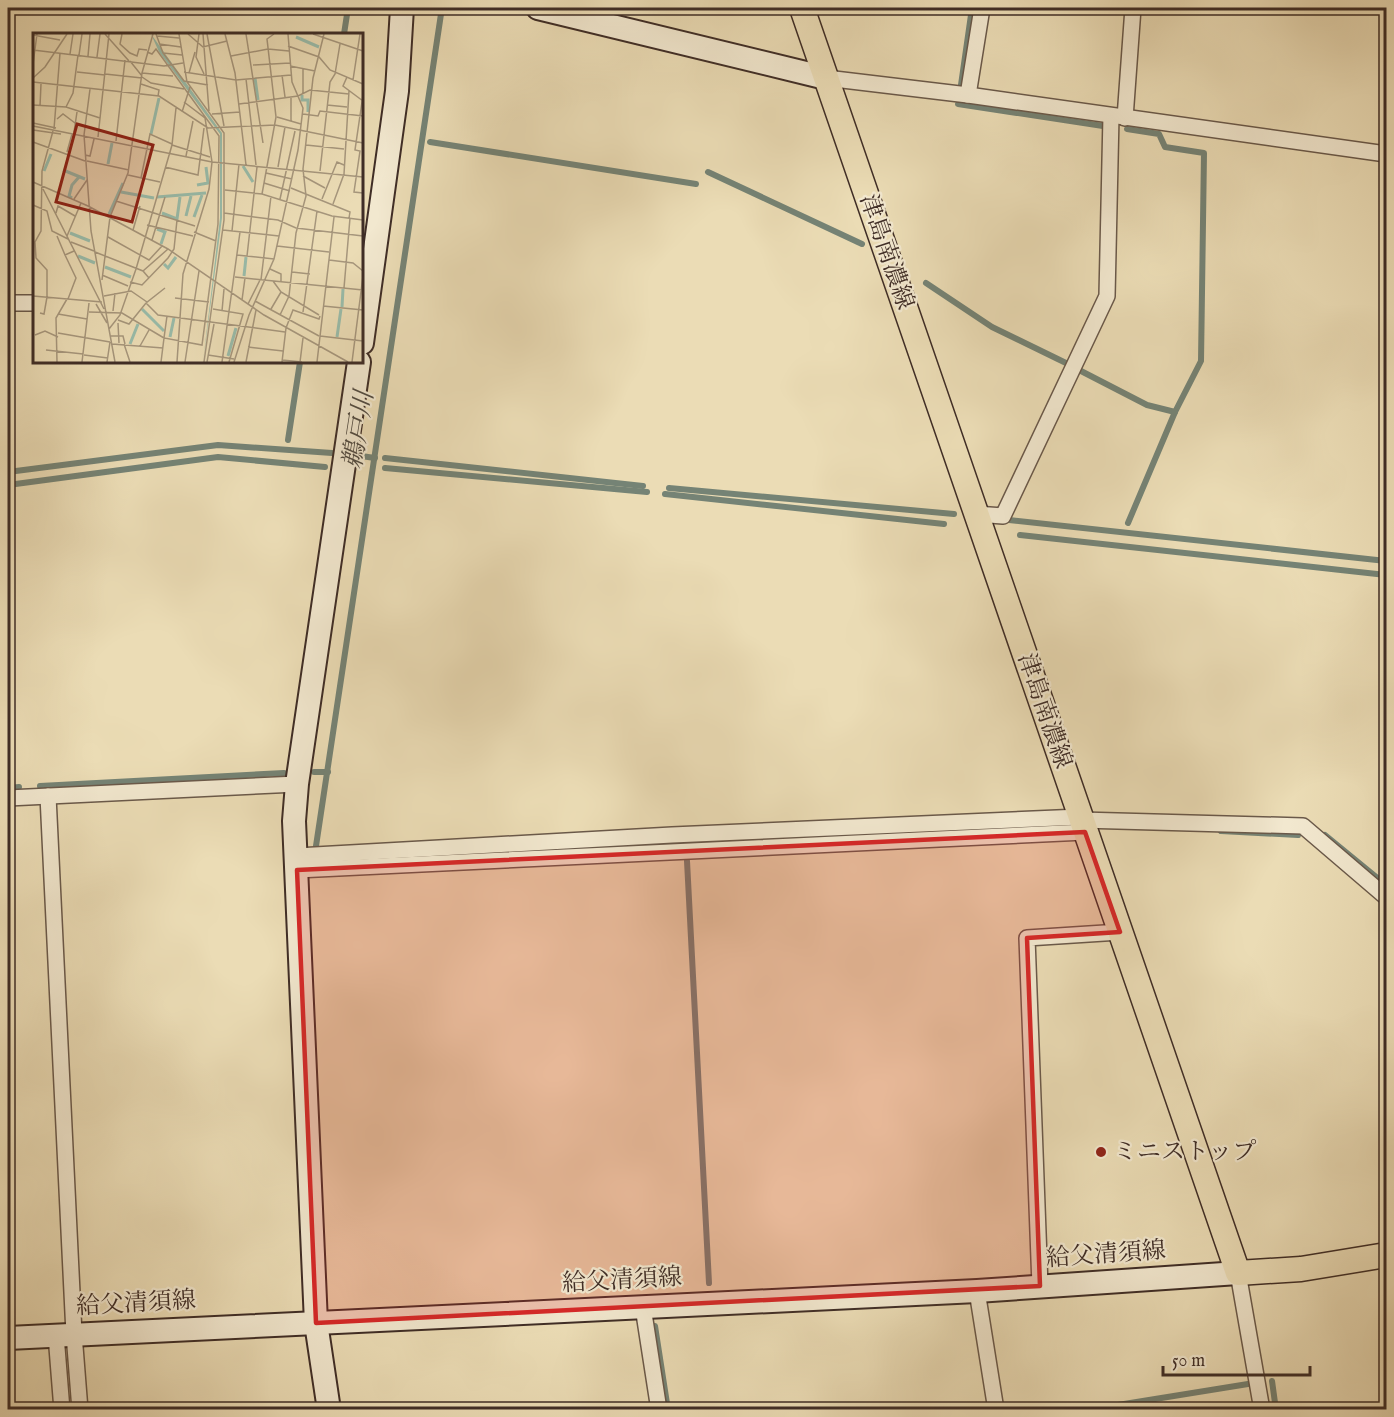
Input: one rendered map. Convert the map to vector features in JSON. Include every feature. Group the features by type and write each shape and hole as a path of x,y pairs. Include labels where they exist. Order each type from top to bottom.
{"main road":[{"path":"363,326 365,292 397,92 402,8"},
{"path":"538,8 826,78"},
{"name":"津島南濃線","path":"802,8 1238,1273"},
{"path":"329,1410 316,1323 294,821 297,784 359,363"},
{"path":"1238,1273 1302,1269 1386,1255"},
{"name":"給父清須線","path":"8,1338 977,1291 1238,1273"}],"street":[{"path":"968,95 981,8"},
{"path":"976,514 1003,516 1107,296 1118,117 1133,8"},
{"path":"826,78 968,95 1386,154"},
{"path":"8,303 33,303"},
{"path":"8,798 297,784"},
{"path":"48,796 65,1335 62,1410"},
{"path":"297,863 672,852 1082,823"},
{"path":"297,863 672,836 1082,823 1303,826 1386,897"},
{"path":"672,836 672,852"},
{"path":"1040,1286 1027,938 1120,932"},
{"path":"1238,1273 1262,1410"},
{"path":"977,1291 996,1410"},
{"path":"643,1307 659,1410"},
{"path":"65,1335 80,1410"}],"highlighted area":[{"path":"1085,832 1120,932 1027,938 1040,1286 316,1323 297,870"}],"waterway":[{"path":"344,33 348,8"},
{"path":"961,85 972,8"},
{"name":"鵜戸川","path":"316,846 441,14"},
{"path":"958,104 1103,126"},
{"path":"1127,129 1159,134 1165,147 1204,153 1201,361 1175,412 1128,523"},
{"path":"430,142 696,184"},
{"path":"708,172 862,244"},
{"path":"926,283 992,327 1066,363"},
{"path":"288,440 300,363"},
{"path":"1081,371 1147,405 1175,412"},
{"path":"8,472 218,445 332,453"},
{"path":"361,456 375,458"},
{"path":"8,485 218,457 325,467"},
{"path":"385,458 643,486"},
{"path":"385,468 647,492"},
{"path":"669,488 954,514"},
{"path":"665,494 944,524"},
{"path":"1009,520 1386,561"},
{"path":"1020,535 1386,575"},
{"path":"314,772 328,772"},
{"path":"40,786 284,773"},
{"path":"8,788 19,787"},
{"path":"682,843 1057,826"},
{"path":"1221,831 1298,835"},
{"path":"1325,835 1386,885"},
{"path":"505,852 664,844"},
{"path":"687,861 709,1283"},
{"path":"655,1326 668,1410"},
{"path":"1272,1381 1276,1410"},
{"path":"1087,1410 1248,1384"}],"place":[{"name":"ミニストップ","path":"1101,1152"}]}
